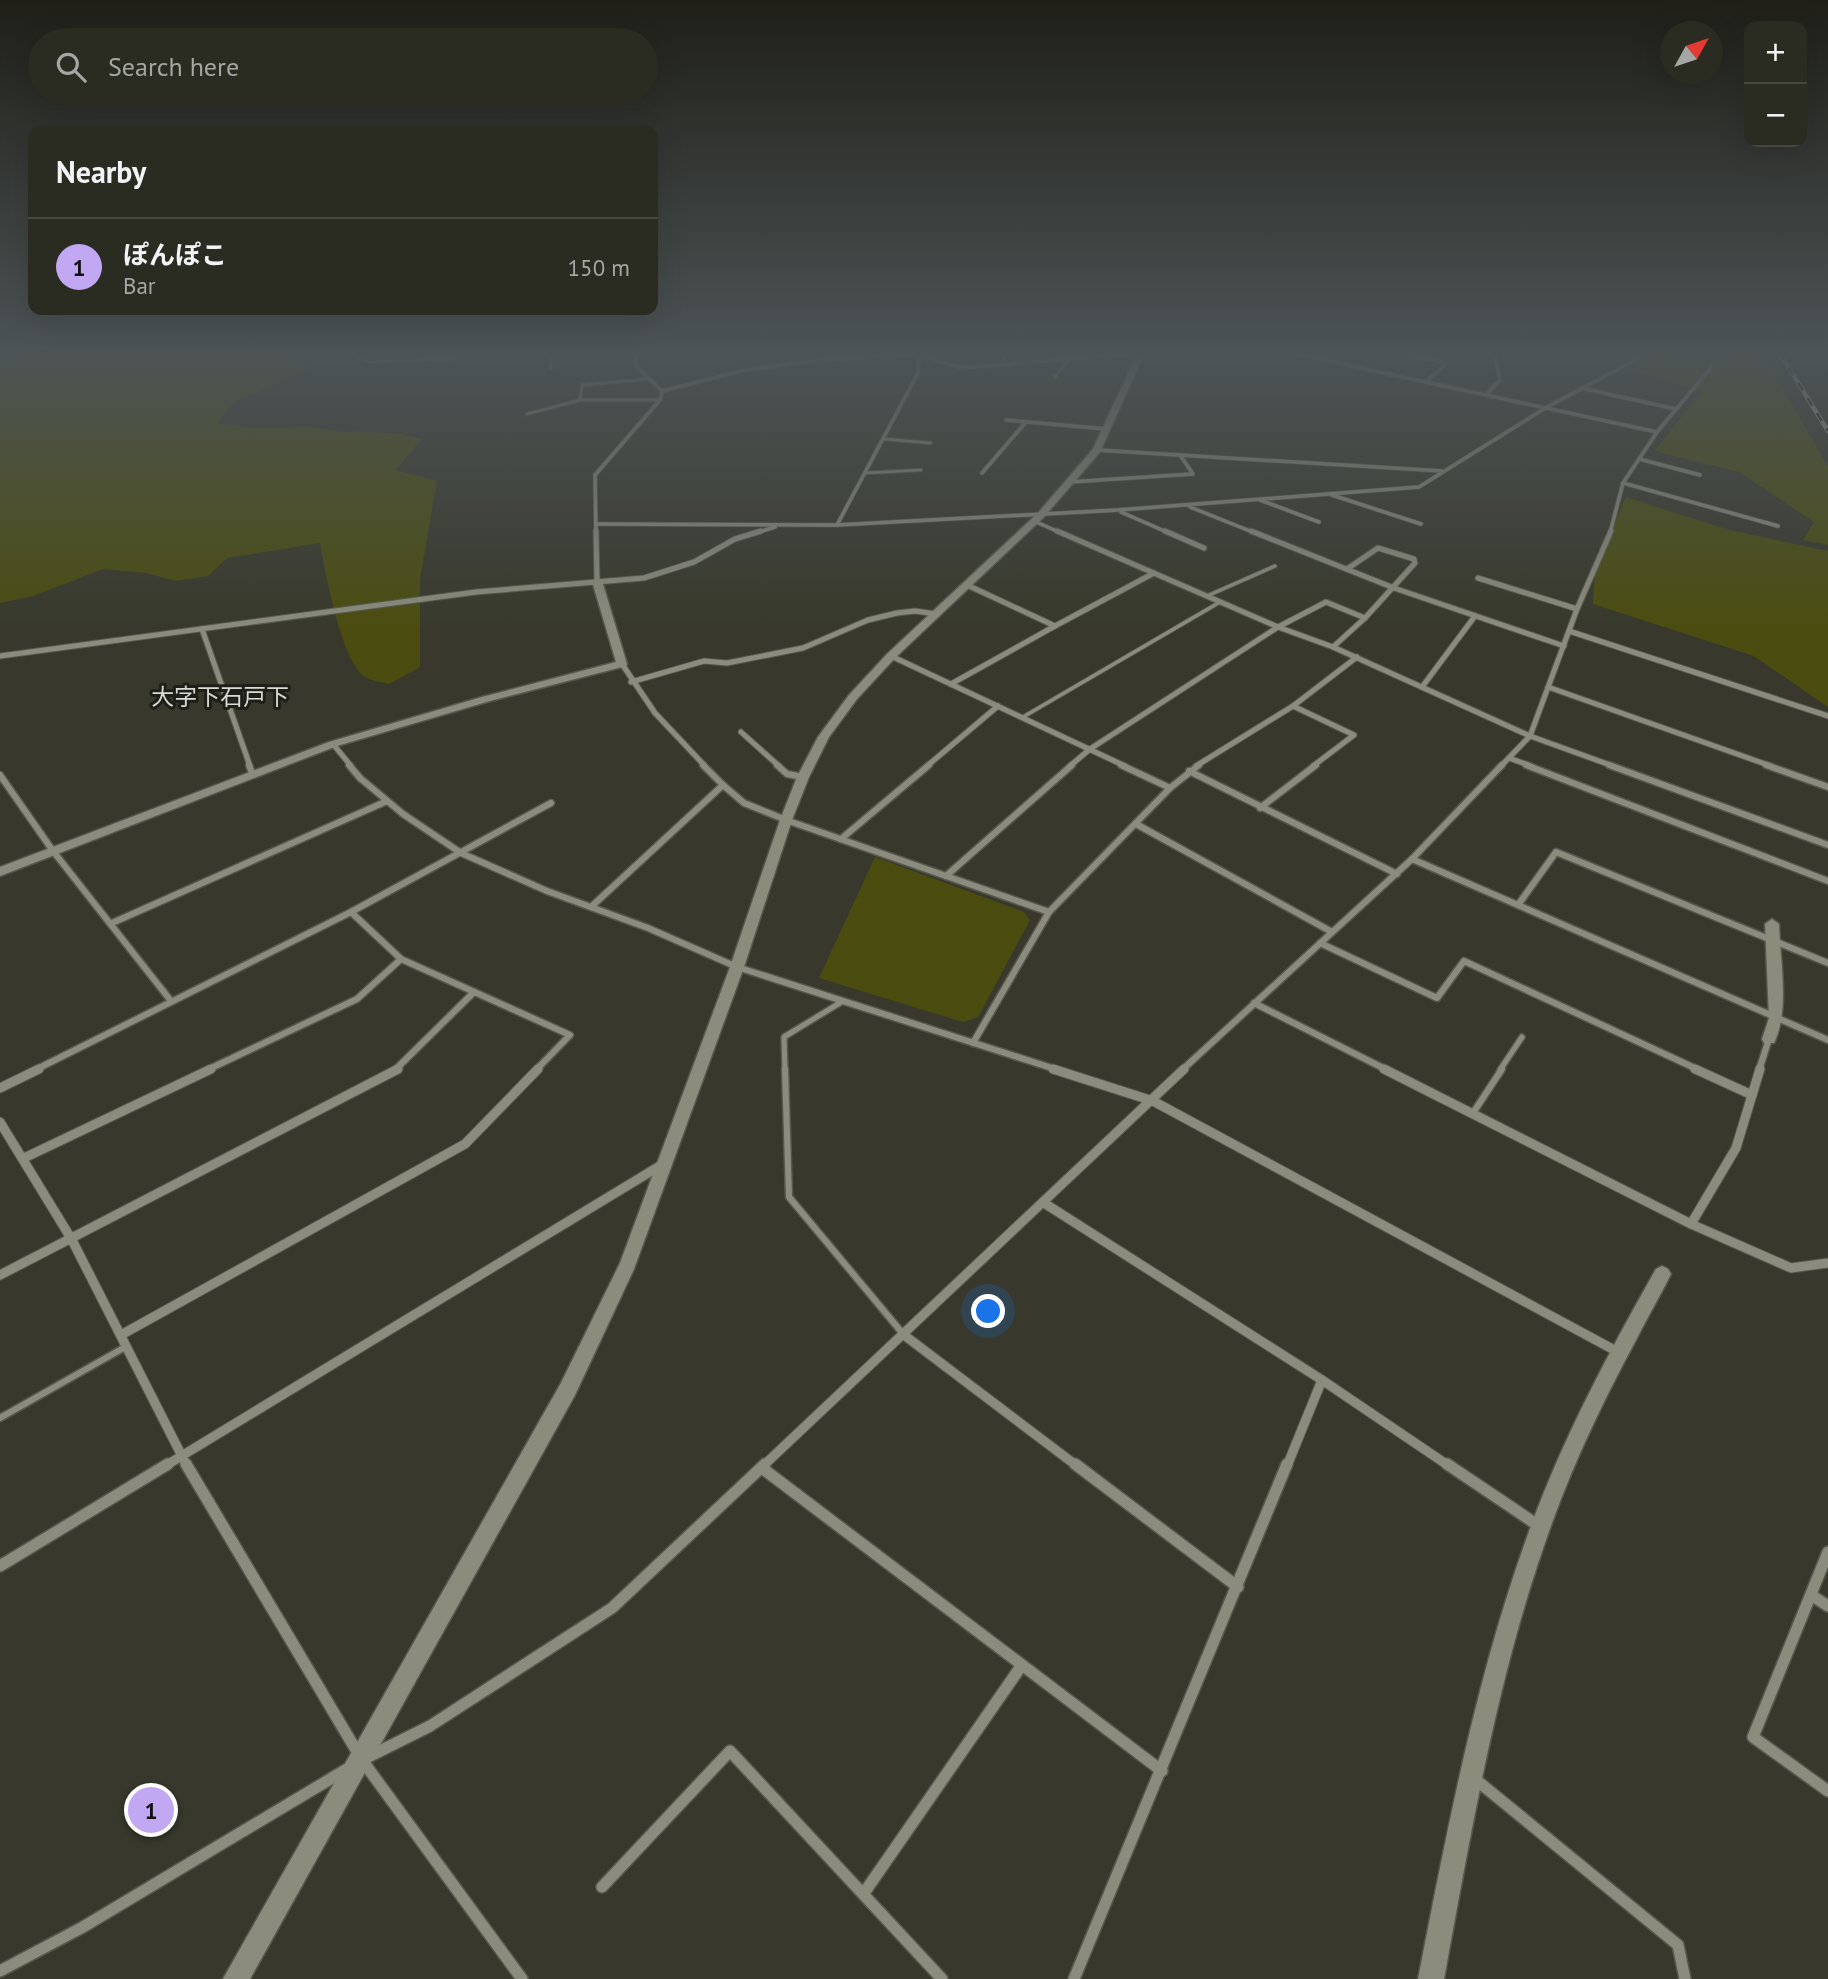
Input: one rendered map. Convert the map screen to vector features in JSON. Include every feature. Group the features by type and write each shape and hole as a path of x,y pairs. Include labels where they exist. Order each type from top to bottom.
{"street":[{"path":"621,444 594,475 597,581 622,664 631,682 663,723 744,803 1049,912"},
{"path":"837,525 880,444"},
{"path":"982,473 1007,444"},
{"path":"236,1979 362,1760 568,1390 628,1264 737,967 786,820 803,777 824,737 846,707 891,656 1037,518 1100,444"},
{"path":"596,524 837,525 1037,518 1419,487 1489,444"},
{"path":"0,1971 83,1927 362,1760 430,1726 612,1608 1254,1003 1397,874 1530,736 1577,609 1609,537 1623,482 1649,444"},
{"path":"1097,450 1444,471"},
{"path":"1069,482 1193,474 1180,455"},
{"path":"1639,459 1700,475"},
{"path":"1623,482 1778,526"},
{"path":"1327,493 1421,524"},
{"path":"1256,499 1319,522"},
{"path":"1186,505 1394,588 1564,646"},
{"path":"1118,510 1204,548"},
{"path":"1037,518 1154,573 1357,657 1530,736 1828,845"},
{"path":"0,656 476,592 644,578 694,562 735,539 782,525"},
{"path":"1333,647 1365,618 1415,563 1414,559 1378,548 1348,569"},
{"path":"951,684 1154,573"},
{"path":"1478,578 1577,609"},
{"path":"967,585 1055,626"},
{"path":"946,876 1090,748 1278,626 1326,602 1365,618"},
{"path":"631,682 704,661 727,663 803,648 868,620 897,613 915,611 936,614"},
{"path":"1422,687 1475,615"},
{"path":"202,629 252,772"},
{"path":"1569,631 1828,716"},
{"path":"891,656 1170,788"},
{"path":"973,1043 1049,912 1170,788 1189,771 1293,706 1357,657"},
{"path":"0,872 252,772 333,744 486,699 622,664"},
{"path":"1548,687 1828,787"},
{"path":"841,839 998,706"},
{"path":"1260,808 1354,735 1293,706"},
{"path":"741,732 787,774 803,777"},
{"path":"333,744 360,778 387,801 461,853 737,967 1153,1101 1619,1352"},
{"path":"1509,758 1828,881"},
{"path":"1189,771 1397,874"},
{"path":"0,775 53,851 171,1001"},
{"path":"591,907 723,785"},
{"path":"112,923 387,801"},
{"path":"0,1088 351,912 551,803"},
{"path":"1136,824 1332,933"},
{"path":"1518,905 1556,852 1828,963"},
{"path":"1412,859 1828,1041"},
{"path":"121,1335 466,1144 570,1035 401,959 351,912"},
{"path":"1691,1224 1735,1148 1776,1018 1772,924"},
{"path":"1320,943 1437,998 1464,961 1752,1095"},
{"path":"24,1158 357,999 401,959"},
{"path":"0,1275 398,1069 474,992"},
{"path":"1254,1003 1691,1224 1791,1268 1828,1263"},
{"path":"1,1125 24,1158 72,1240 182,1457 362,1760 522,1979"},
{"path":"0,1566 667,1162"},
{"path":"1044,1203 1322,1380 1541,1527"},
{"path":"1431,1979 1470,1774 1504,1645 1541,1527 1619,1352 1662,1274"},
{"path":"904,1335 1238,1587"},
{"path":"1074,1979 1322,1380"},
{"path":"762,1468 1162,1771"},
{"path":"1828,1552 1754,1737 1828,1791"},
{"path":"1811,1595 1828,1606"},
{"path":"864,1893 1022,1665"},
{"path":"602,1887 730,1751 942,1979"},
{"path":"1470,1774 1678,1945 1685,1979"}],"lane":[{"path":"865,473 921,470"},
{"path":"1207,596 1276,566"},
{"path":"1023,717 1220,602"},
{"path":"844,1001 784,1037 789,1197 904,1335"},
{"path":"1473,1113 1522,1037"},
{"path":"0,1418 127,1346"}],"shaded area":[{"path":"0,444 417,444 395,470 437,481 420,579 420,667 389,684 364,676 348,652 335,614 320,543 227,558 208,576 176,581 146,573 103,569 33,596 0,603"},
{"path":"1660,444 1815,444 1828,467 1828,545 1803,540 1814,522 1739,472 1655,451"},
{"path":"1626,497 1729,530 1828,551 1828,707 1754,656 1593,604 1595,568"},
{"path":"875,857 1024,912 1030,920 978,1017 963,1022 819,978"}],"place":[{"name":"ぽんぽこ","path":"151,1810"}],"district":[{"name":"大字下石戸下","path":"220,697"}]}
